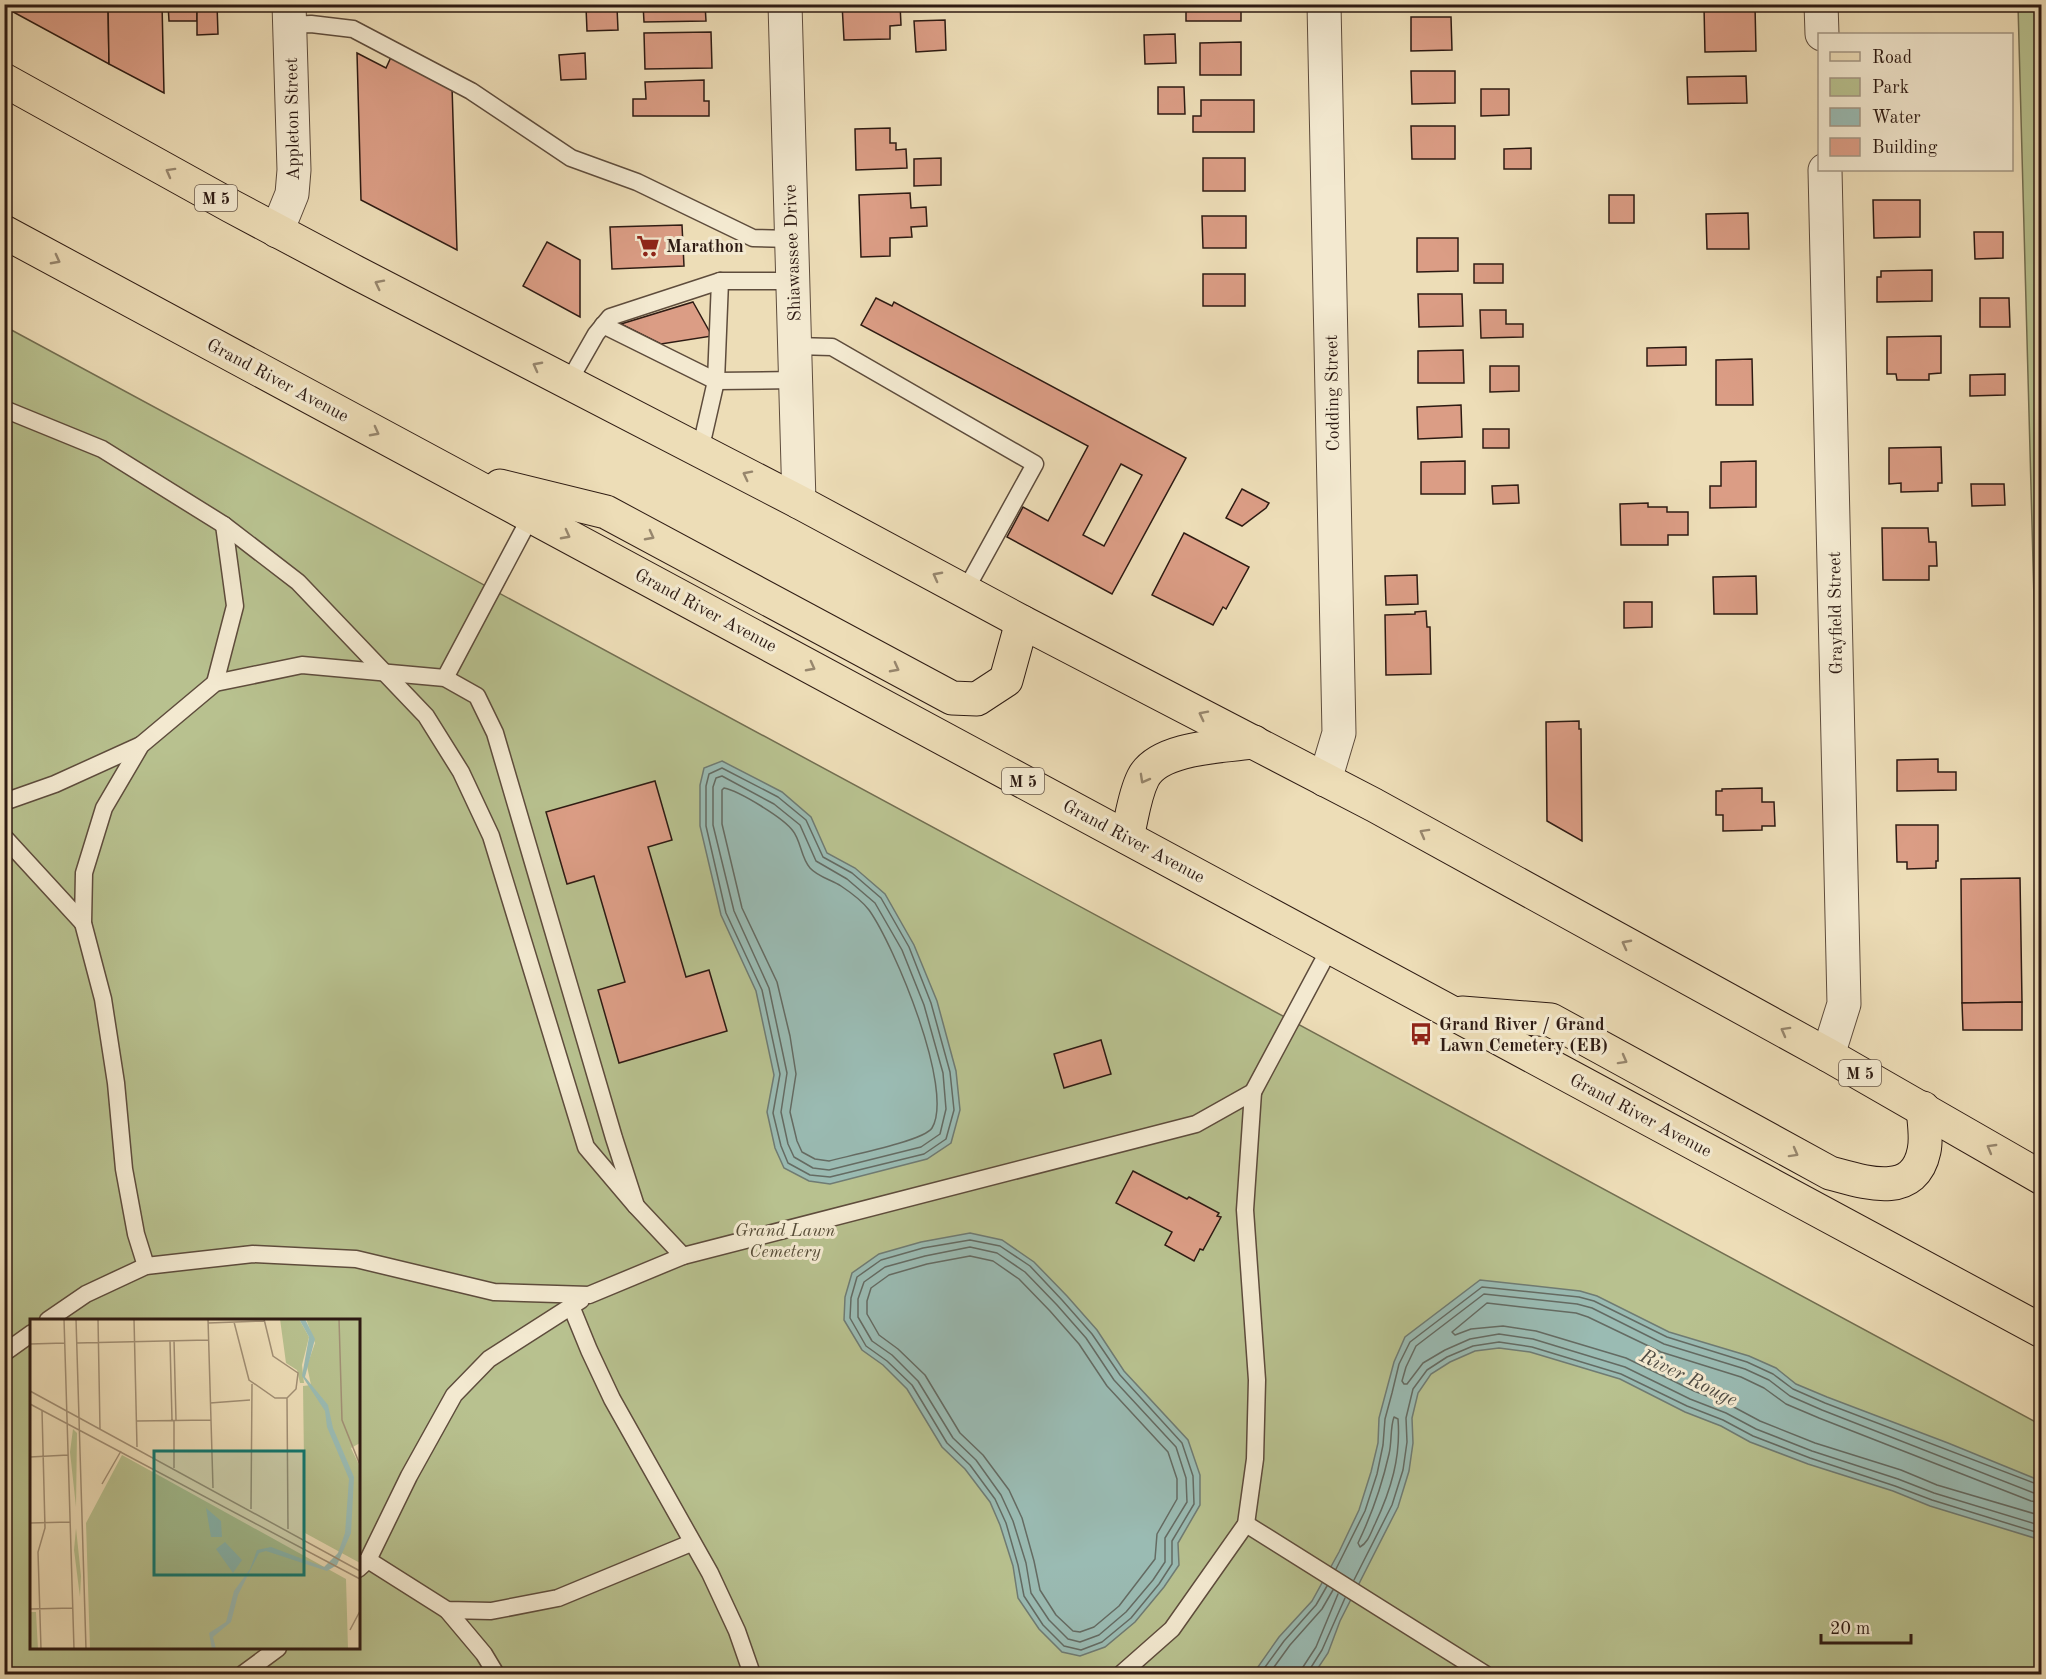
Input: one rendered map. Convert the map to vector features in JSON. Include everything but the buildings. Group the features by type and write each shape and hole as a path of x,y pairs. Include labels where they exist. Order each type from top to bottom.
{"main road":[{"name":"M 5","path":"4,80 277,231 799,502 1022,622 1325,780 1828,1055 2042,1178"},
{"name":"Grand River Avenue","path":"4,232 2042,1331"},
{"path":"455,475 606,512 952,698 978,699 1005,680 1022,622"},
{"path":"1127,837 1143,776 1155,764 1167,757 1182,753 1254,742"},
{"path":"1449,1011 1551,1020 1830,1173 1872,1185 1897,1183 1912,1175 1920,1164 1925,1149 1923,1108"}],"street":[{"name":"Shiawassee Drive","path":"785,4 799,502"},
{"name":"Codding Street","path":"1324,4 1339,733 1325,780"},
{"path":"1821,4 1822,33"},
{"name":"Appleton Street","path":"277,231 292,194 294,170 290,15"},
{"name":"Grayfield Street","path":"1825,171 1844,1004 1828,1055"}],"lane":[{"path":"290,15 311,24 353,29 471,91 571,158 637,183 753,238 792,239"},
{"path":"568,383 596,334 610,317 720,280 793,281"},
{"path":"700,451 716,381 720,280"},
{"path":"603,325 716,381 796,380"},
{"path":"795,346 832,347 1035,464 965,591"},
{"path":"4,410 102,449 224,525 298,582 426,716 461,772 491,836 586,1147 636,1206 683,1256"},
{"path":"445,678 531,516"},
{"path":"215,683 235,606 224,525"},
{"path":"4,802 55,784 141,745 215,683 302,665 445,678 477,696 495,733 636,1206"},
{"path":"141,745 104,808 84,873 83,923 103,999 116,1083 124,1169 136,1234 146,1266"},
{"path":"4,837 83,923"},
{"path":"1121,1674 1172,1629 1246,1524 1255,1459 1257,1380 1245,1210 1253,1092 1330,948"},
{"path":"496,1674 484,1654 447,1610 363,1564 454,1395 489,1359 589,1295 683,1256 1196,1124 1253,1092"},
{"path":"49,1319 86,1294 146,1266 253,1254 356,1259 494,1292 589,1295"},
{"path":"571,1306 612,1399 691,1543 710,1573 737,1631 752,1674"},
{"path":"4,1353 30,1334"},
{"path":"1246,1524 1485,1674"},
{"path":"447,1610 491,1611 558,1598 691,1543"},
{"path":"243,1674 275,1649"}],"green space":[{"path":"2018,5 2042,5 2041,859"},
{"name":"Grand Lawn Cemetery","path":"4,326 2041,1425 2041,1674 5,1674"}],"water":[{"path":"722,761 782,792 811,817 827,853 855,868 885,894 914,945 937,1001 956,1071 960,1110 951,1143 927,1159 830,1184 809,1181 784,1168 775,1148 767,1112 774,1075 756,991 721,915 700,826 700,785 704,768"},
{"path":"970,1233 1002,1240 1034,1262 1067,1296 1097,1330 1124,1371 1188,1440 1200,1475 1200,1505 1178,1543 1179,1565 1135,1622 1105,1647 1080,1656 1062,1652 1039,1629 1018,1598 1013,1566 990,1502 965,1469 942,1447 907,1389 883,1365 862,1350 844,1320 845,1297 852,1273 879,1254 921,1242"},
{"name":"River Rouge","path":"1480,1280 1580,1291 1597,1296 1669,1332 1749,1356 1776,1368 1796,1384 2041,1481 2041,1540 1930,1506 1750,1442 1620,1379 1530,1352 1499,1348 1475,1351 1450,1362 1431,1374 1418,1393 1412,1418 1413,1443 1409,1471 1398,1507 1340,1621 1328,1653 1314,1674 1253,1674 1279,1637 1312,1601 1359,1510 1378,1443 1379,1418 1394,1362 1405,1337"}],"place":[{"name":"Marathon","path":"648,246"},
{"name":"Grand River / Grand Lawn Cemetery (EB)","path":"1421,1034"}]}
